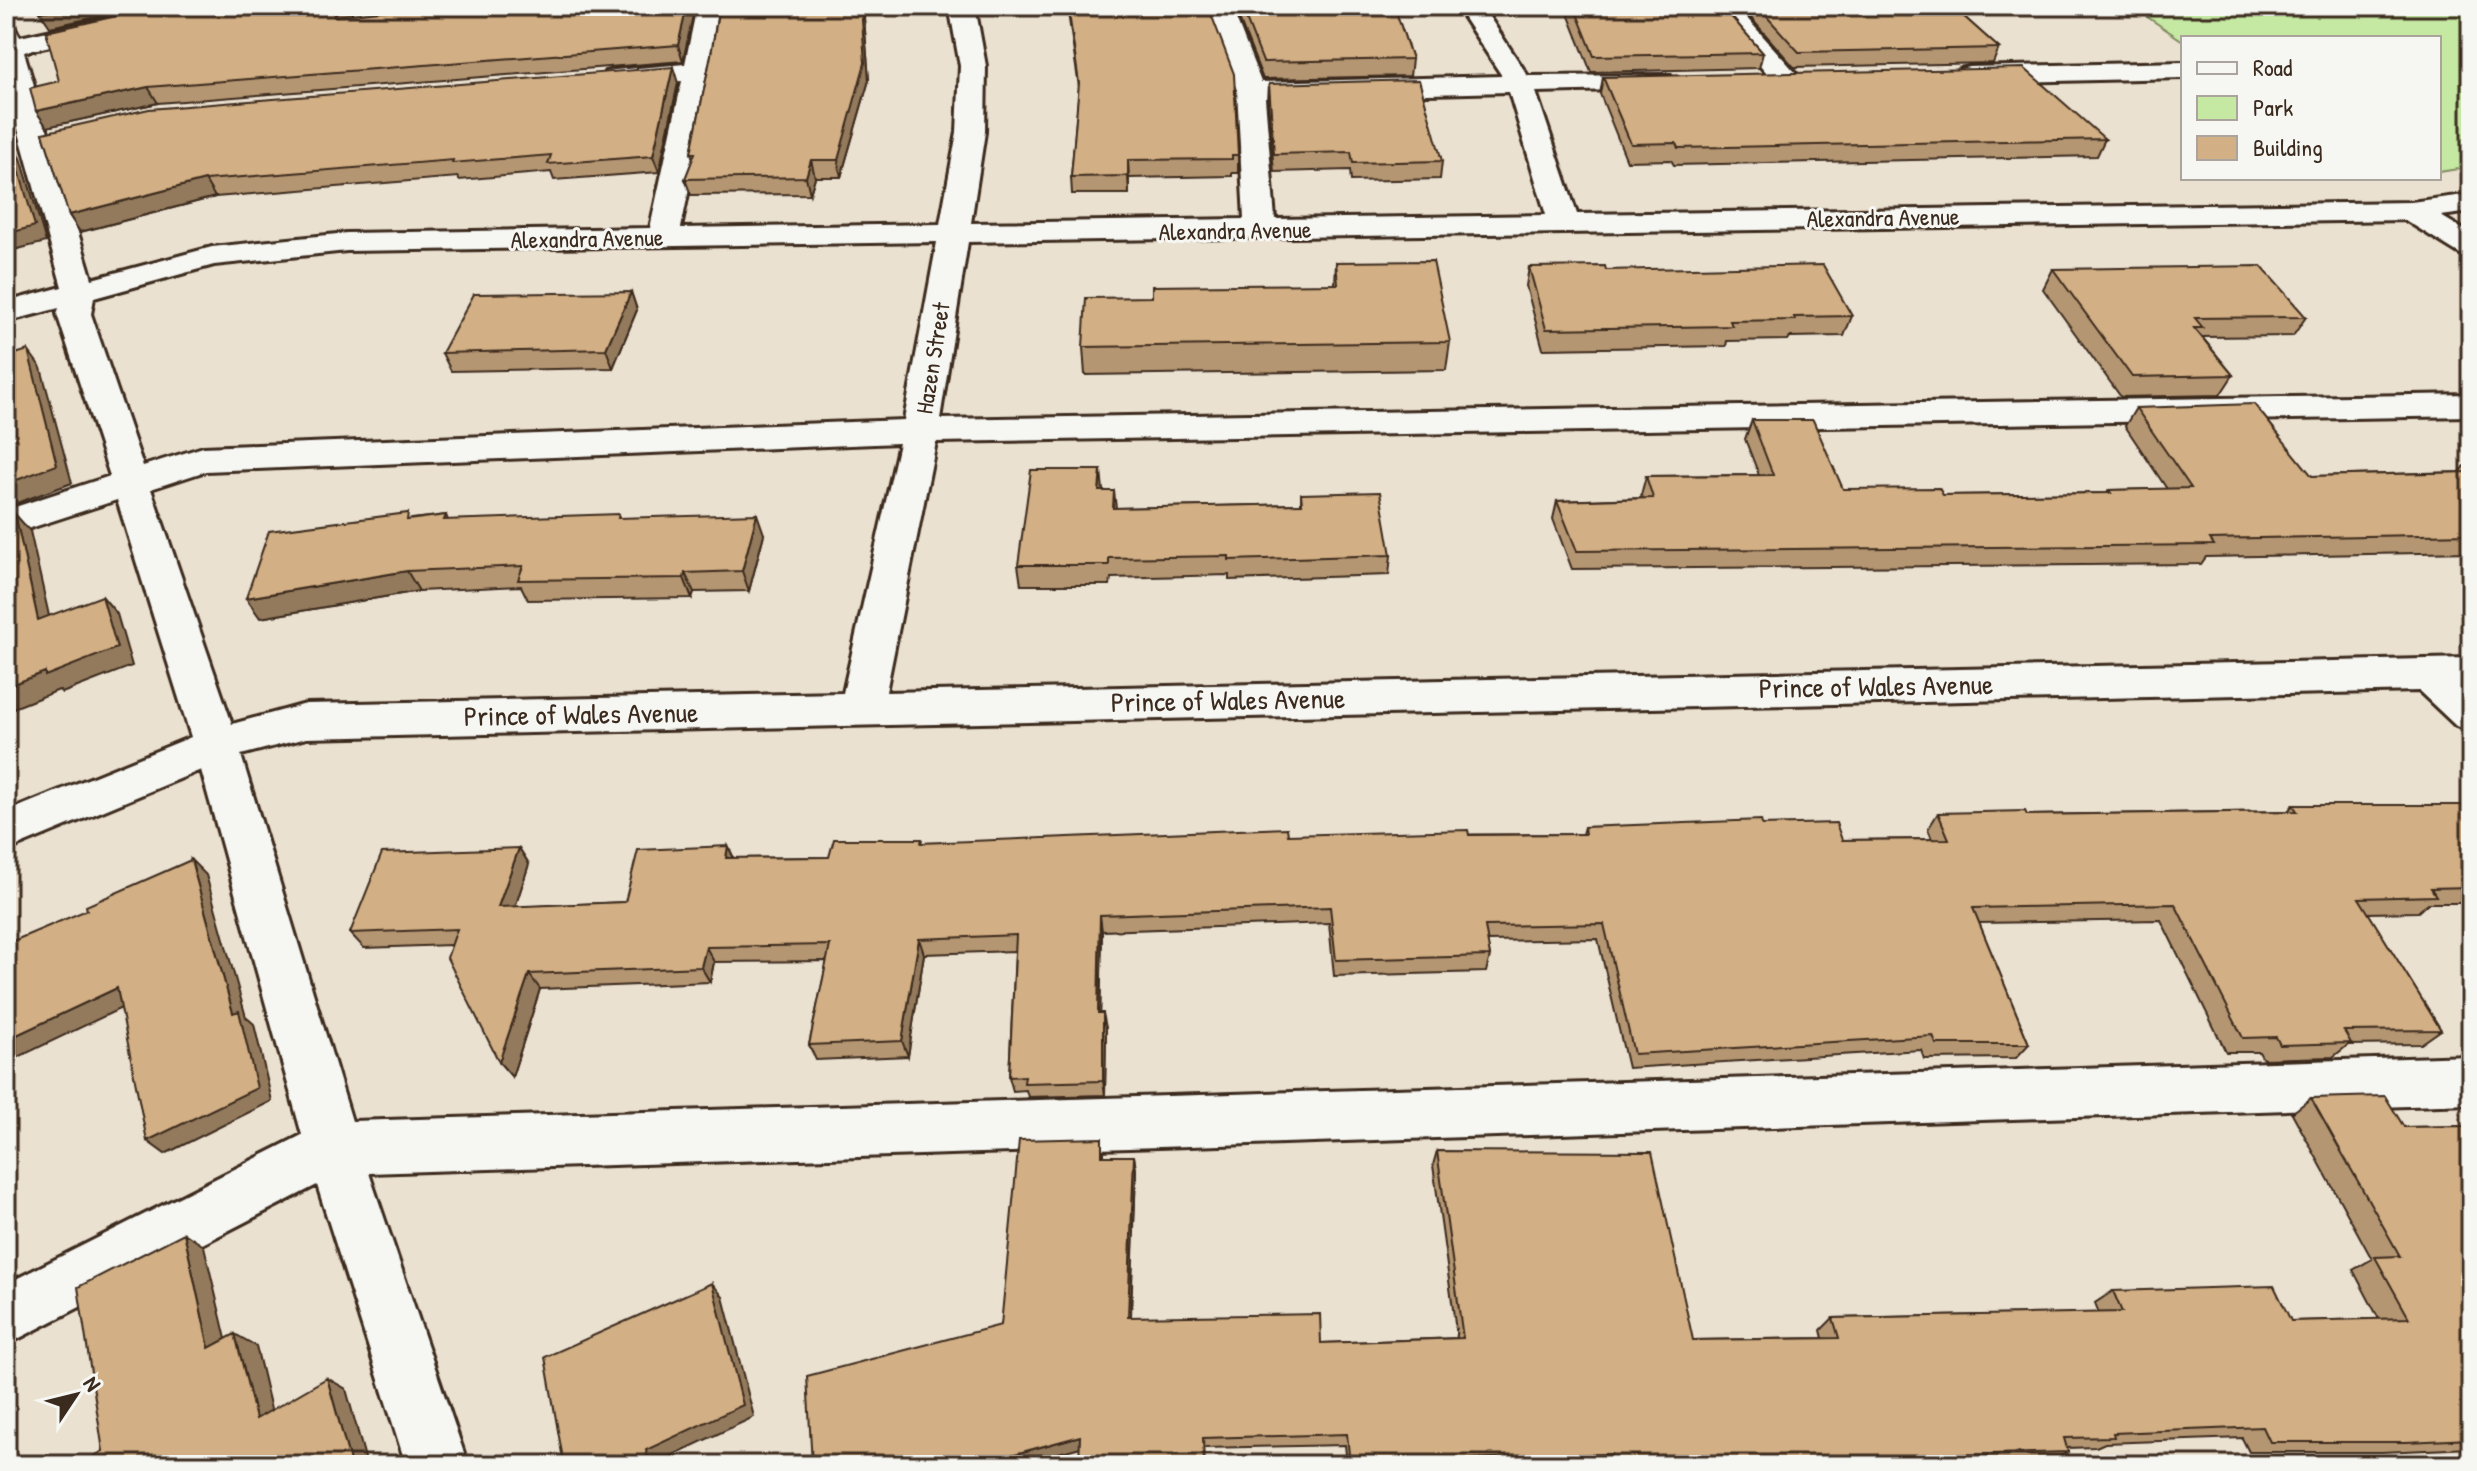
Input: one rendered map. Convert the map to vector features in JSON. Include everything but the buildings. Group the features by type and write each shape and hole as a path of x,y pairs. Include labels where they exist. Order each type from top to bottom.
{"street":[{"path":"195,6 7,42 79,291 74,314 132,480 216,745 333,1148 437,1465"},
{"path":"664,237 700,71 710,6"},
{"name":"Hazen Street","path":"861,708 920,431 971,132 973,66 962,6"},
{"path":"1218,6 1251,90 1260,230"},
{"path":"1469,6 1520,84 1564,222"},
{"path":"1723,6 1786,79"},
{"path":"1945,75 2181,70"},
{"path":"588,80 700,71"},
{"path":"1755,79 1818,78"},
{"path":"1251,90 1693,81"},
{"name":"Alexandra Avenue","path":"6,312 212,256 347,242 2411,211 2471,203"},
{"path":"2411,211 2471,247"},
{"path":"6,523 203,459 920,431 2471,405"},
{"path":"2428,674 2471,714"},
{"name":"Prince of Wales Avenue","path":"6,832 216,745 306,721 2471,674"},
{"path":"6,1315 333,1148 2471,1080"}],"green space":[{"path":"2131,6 2471,6 2471,167 2441,172 2441,36 2181,36 2181,40"}]}
